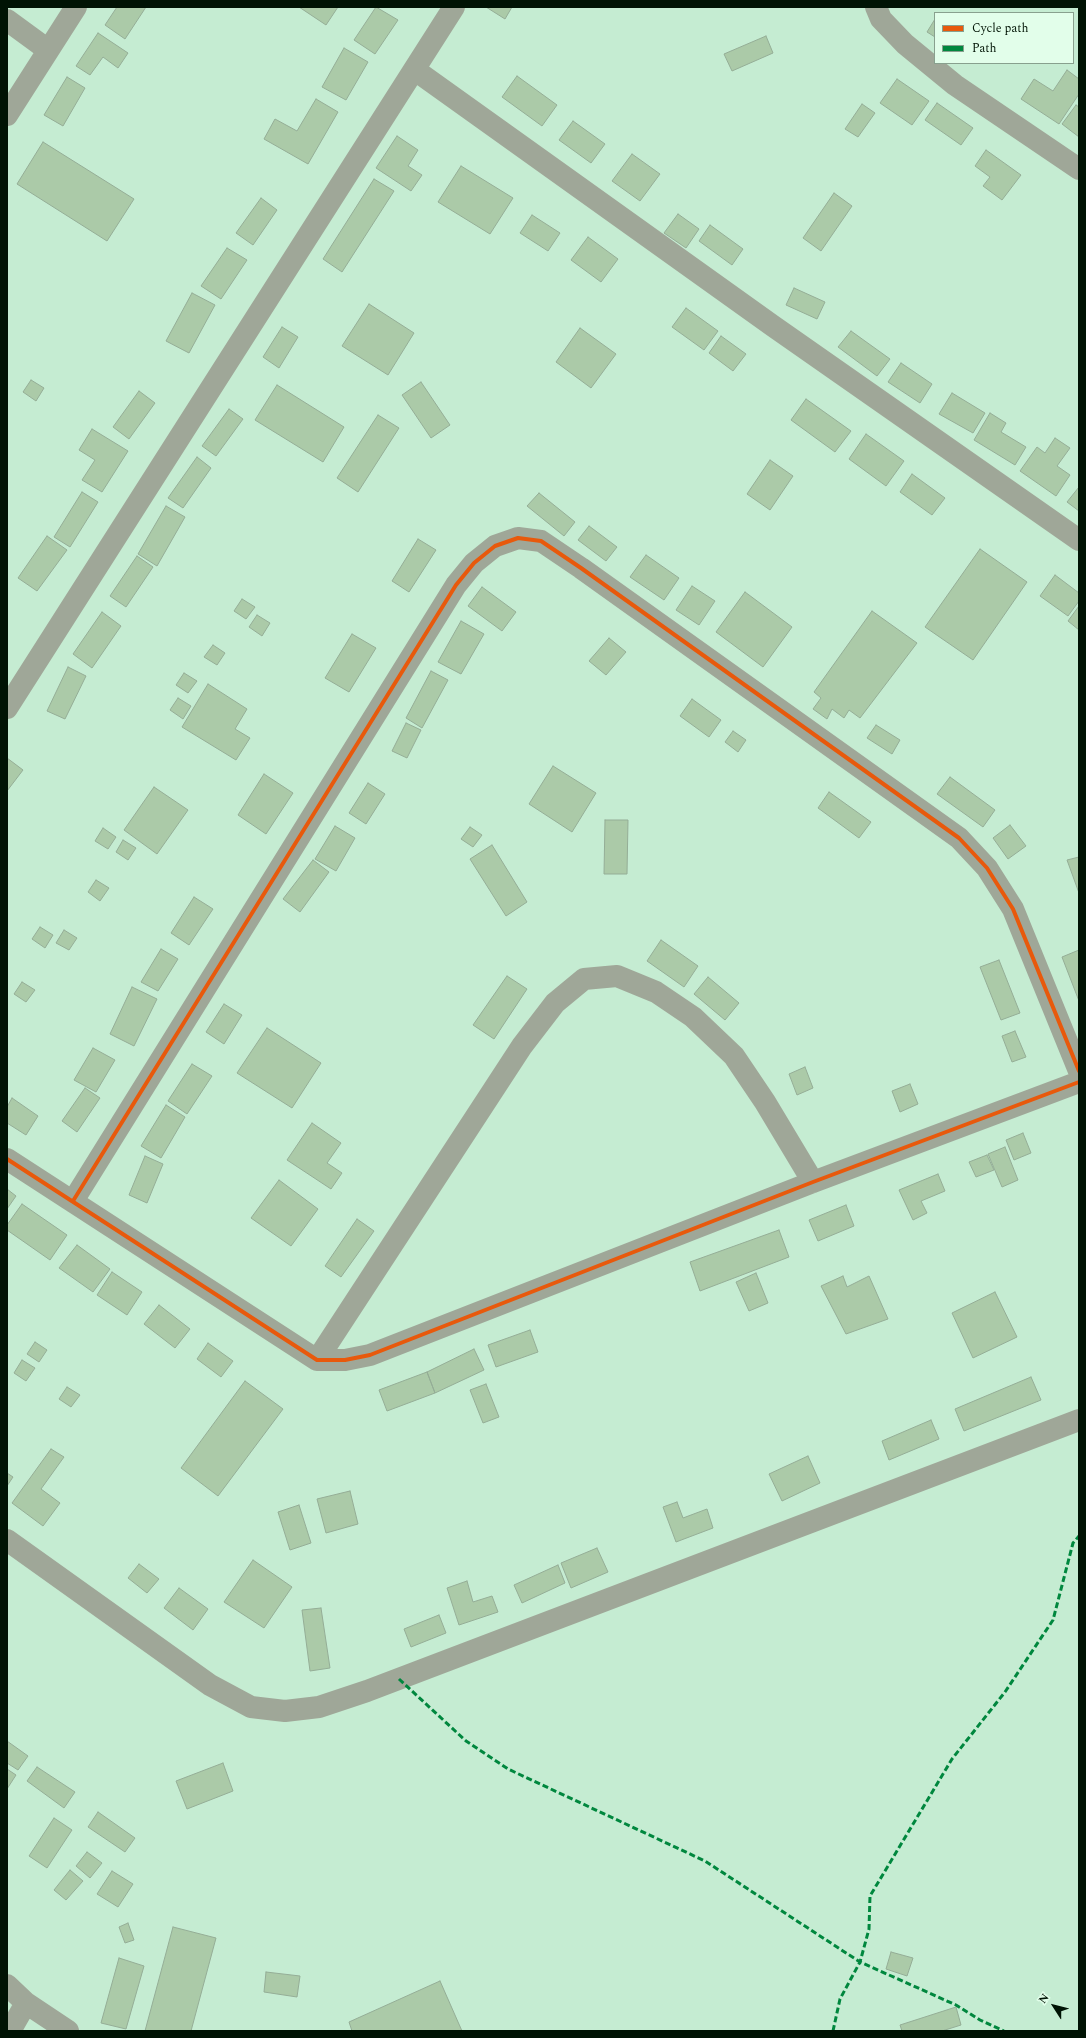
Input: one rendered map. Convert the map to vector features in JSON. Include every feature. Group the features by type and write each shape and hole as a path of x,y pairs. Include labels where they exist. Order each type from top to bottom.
{"street":[{"path":"7,114 76,7"},
{"path":"7,708 454,7"},
{"path":"876,7 881,19 905,44 955,84 1079,169"},
{"path":"7,20 48,50"},
{"path":"414,70 773,326 1079,540"},
{"path":"73,1201 456,585 474,563 495,546 518,538 541,541 581,568 959,838 988,868 1013,909 1079,1071"},
{"path":"317,1360 522,1046 555,1003 584,979 617,976 656,992 693,1017 734,1056 765,1102 813,1182"},
{"path":"7,1159 317,1360 345,1360 370,1355 813,1182 1079,1082"},
{"path":"7,1540 210,1685 251,1707 285,1711 319,1706 374,1689 1079,1420"},
{"path":"7,1985 26,2003 68,2031"},
{"path":"10,2031 26,2003"}],"building":[{"path":"117,7 146,7 125,39 105,25"},
{"path":"299,7 338,7 326,25"},
{"path":"376,7 398,20 375,54 354,40"},
{"path":"486,7 512,7 505,19"},
{"path":"934,21 934,36 927,32"},
{"path":"98,33 128,53 118,68 103,57 90,75 76,66"},
{"path":"766,36 773,53 732,71 724,54"},
{"path":"344,48 368,62 346,100 322,87"},
{"path":"1067,70 1079,79 1079,94 1059,124 1021,99 1034,79 1053,91"},
{"path":"517,76 557,105 542,126 502,97"},
{"path":"67,77 85,88 63,126 44,115"},
{"path":"897,79 929,101 912,125 880,103"},
{"path":"316,99 338,112 308,164 264,139 275,119 297,131"},
{"path":"937,103 973,128 961,145 925,120"},
{"path":"862,104 875,113 858,137 845,129"},
{"path":"1076,105 1079,107 1079,137 1062,124"},
{"path":"573,121 605,144 591,163 559,140"},
{"path":"397,136 418,150 408,166 422,175 411,191 376,168"},
{"path":"43,142 134,199 107,241 17,184"},
{"path":"986,150 1021,175 1002,200 983,186 990,177 975,166"},
{"path":"632,154 660,174 640,201 612,181"},
{"path":"461,166 513,198 490,234 438,202"},
{"path":"374,179 394,191 342,272 323,259"},
{"path":"834,193 852,206 821,251 803,238"},
{"path":"261,198 277,210 253,245 236,233"},
{"path":"678,214 699,229 686,248 664,233"},
{"path":"532,215 560,233 548,251 520,233"},
{"path":"710,225 743,249 732,265 699,241"},
{"path":"588,237 618,259 601,282 571,260"},
{"path":"227,248 247,260 221,299 201,286"},
{"path":"794,288 825,302 817,319 786,305"},
{"path":"192,293 215,305 189,353 166,341"},
{"path":"369,304 414,333 388,375 342,346"},
{"path":"686,308 718,331 704,350 672,327"},
{"path":"282,327 298,337 279,368 263,357"},
{"path":"580,328 616,354 591,388 556,362"},
{"path":"851,331 890,359 877,376 838,347"},
{"path":"721,336 746,354 733,371 709,353"},
{"path":"901,363 932,384 920,403 888,382"},
{"path":"31,380 44,388 36,401 23,392"},
{"path":"421,382 450,425 431,438 402,395"},
{"path":"277,385 344,427 323,462 255,420"},
{"path":"139,391 155,403 129,439 113,427"},
{"path":"952,393 985,413 973,433 939,414"},
{"path":"806,399 851,431 835,452 791,420"},
{"path":"229,409 243,419 216,456 202,446"},
{"path":"990,413 1006,423 1001,432 1026,447 1015,465 974,440"},
{"path":"378,415 399,428 358,492 337,478"},
{"path":"92,429 128,451 102,492 82,480 95,460 79,450"},
{"path":"866,434 904,461 886,486 849,459"},
{"path":"1055,438 1070,448 1057,466 1070,475 1056,496 1020,471 1037,447 1045,453"},
{"path":"197,457 211,468 183,508 168,498"},
{"path":"770,460 793,476 770,510 747,494"},
{"path":"912,474 945,498 932,515 900,492"},
{"path":"1079,487 1079,511 1067,502"},
{"path":"82,492 98,502 70,547 54,537"},
{"path":"539,493 575,522 564,536 527,506"},
{"path":"166,506 185,517 157,566 138,554"},
{"path":"589,526 617,547 606,561 578,540"},
{"path":"47,536 67,550 37,591 18,578"},
{"path":"418,539 436,550 409,592 392,581"},
{"path":"980,549 1027,582 973,660 925,627"},
{"path":"646,555 679,578 664,600 630,577"},
{"path":"137,556 153,567 126,607 110,596"},
{"path":"1055,575 1079,593 1079,601 1068,616 1040,596"},
{"path":"692,586 715,601 699,625 676,610"},
{"path":"482,587 516,612 502,631 468,606"},
{"path":"745,592 792,627 763,667 716,632"},
{"path":"242,599 255,607 246,619 234,611"},
{"path":"1079,606 1079,630 1068,621"},
{"path":"872,611 917,643 860,718 849,710 844,718 832,709 827,719 813,709 821,698 814,692"},
{"path":"102,612 121,626 92,668 73,654"},
{"path":"257,615 270,623 262,636 249,627"},
{"path":"461,621 484,634 461,674 438,662"},
{"path":"352,634 376,648 349,692 325,678"},
{"path":"609,638 626,652 606,675 589,661"},
{"path":"213,645 225,653 217,665 204,657"},
{"path":"68,667 86,676 65,719 47,711"},
{"path":"431,671 448,680 422,728 406,718"},
{"path":"184,673 197,681 188,693 176,685"},
{"path":"208,684 247,709 235,729 250,738 236,760 182,727"},
{"path":"178,698 191,706 183,719 170,710"},
{"path":"692,699 721,720 709,737 680,716"},
{"path":"406,723 421,730 407,758 392,751"},
{"path":"876,725 900,740 892,754 867,738"},
{"path":"733,731 746,740 738,752 725,742"},
{"path":"7,758 23,770 7,791"},
{"path":"553,766 596,793 572,832 529,804"},
{"path":"264,774 293,793 266,834 238,815"},
{"path":"950,777 995,810 983,827 937,794"},
{"path":"368,783 385,794 366,824 349,813"},
{"path":"154,787 188,810 157,854 124,830"},
{"path":"829,792 871,822 859,838 818,808"},
{"path":"605,820 628,820 627,874 604,874"},
{"path":"1010,825 1026,846 1008,859 993,838"},
{"path":"335,826 355,838 336,871 315,859"},
{"path":"470,827 482,835 473,847 461,839"},
{"path":"103,828 116,837 108,849 95,841"},
{"path":"123,840 136,848 128,860 116,852"},
{"path":"492,845 527,902 506,916 470,859"},
{"path":"1079,857 1079,893 1067,860"},
{"path":"313,860 329,872 300,912 283,899"},
{"path":"96,880 109,888 100,901 88,892"},
{"path":"194,897 213,909 189,945 171,933"},
{"path":"40,927 53,935 45,948 32,939"},
{"path":"64,930 77,938 69,950 56,943"},
{"path":"661,940 698,966 684,987 647,961"},
{"path":"161,949 178,959 158,991 141,982"},
{"path":"1079,950 1079,1001 1062,957"},
{"path":"999,960 1020,1013 1001,1020 980,967"},
{"path":"507,976 527,989 494,1039 473,1025"},
{"path":"708,977 739,1003 725,1020 694,994"},
{"path":"22,982 35,990 26,1002 14,994"},
{"path":"132,987 157,999 134,1046 110,1034"},
{"path":"224,1004 242,1015 224,1044 206,1032"},
{"path":"267,1028 321,1063 292,1108 237,1073"},
{"path":"1015,1031 1026,1057 1012,1062 1002,1036"},
{"path":"93,1048 115,1060 96,1092 74,1080"},
{"path":"192,1064 212,1076 187,1114 168,1101"},
{"path":"805,1067 813,1088 797,1095 789,1074"},
{"path":"910,1084 918,1104 900,1112 892,1091"},
{"path":"85,1088 100,1098 77,1132 62,1121"},
{"path":"12,1098 38,1116 26,1135 7,1123 7,1107"},
{"path":"166,1105 185,1117 161,1158 141,1146"},
{"path":"312,1123 341,1143 327,1163 342,1173 331,1189 287,1160"},
{"path":"1023,1133 1031,1153 1014,1160 1006,1140"},
{"path":"1005,1147 1018,1180 1002,1187 988,1154"},
{"path":"987,1155 994,1170 976,1177 969,1162"},
{"path":"145,1156 163,1164 147,1203 129,1195"},
{"path":"938,1174 945,1191 921,1201 927,1213 913,1220 899,1190"},
{"path":"279,1180 318,1209 291,1246 251,1218"},
{"path":"7,1189 16,1196 7,1209"},
{"path":"22,1204 67,1235 50,1260 7,1230 7,1225"},
{"path":"846,1205 854,1226 818,1241 809,1220"},
{"path":"357,1219 374,1231 341,1277 325,1266"},
{"path":"779,1230 789,1257 700,1291 690,1262"},
{"path":"77,1245 110,1269 93,1292 59,1268"},
{"path":"112,1272 142,1292 127,1315 97,1295"},
{"path":"756,1273 768,1303 749,1311 736,1282"},
{"path":"843,1276 847,1287 869,1276 888,1319 846,1334 821,1286"},
{"path":"995,1292 1017,1337 973,1358 952,1313"},
{"path":"159,1305 190,1329 175,1348 144,1324"},
{"path":"530,1330 538,1352 496,1367 488,1345"},
{"path":"35,1342 47,1350 39,1362 27,1354"},
{"path":"208,1343 233,1361 221,1377 197,1359"},
{"path":"474,1349 484,1370 435,1393 427,1372"},
{"path":"22,1360 35,1368 26,1381 14,1373"},
{"path":"427,1372 435,1393 387,1411 379,1390"},
{"path":"1031,1377 1041,1400 964,1431 955,1409"},
{"path":"245,1381 283,1409 218,1496 181,1468"},
{"path":"486,1384 499,1417 483,1423 470,1390"},
{"path":"67,1387 80,1395 71,1407 59,1399"},
{"path":"931,1420 939,1439 889,1460 882,1441"},
{"path":"51,1449 64,1457 41,1489 60,1503 43,1526 12,1503"},
{"path":"808,1456 820,1483 782,1501 769,1474"},
{"path":"7,1473 13,1477 7,1486"},
{"path":"350,1491 358,1524 326,1533 317,1499"},
{"path":"677,1502 683,1518 707,1509 713,1528 676,1542 663,1507"},
{"path":"299,1505 311,1543 290,1550 278,1512"},
{"path":"597,1548 608,1572 571,1588 561,1563"},
{"path":"253,1560 292,1587 264,1628 224,1602"},
{"path":"139,1564 159,1579 147,1593 128,1578"},
{"path":"558,1565 565,1583 522,1603 514,1585"},
{"path":"467,1581 473,1602 492,1596 498,1612 459,1625 447,1588"},
{"path":"179,1588 208,1609 193,1630 164,1608"},
{"path":"321,1608 330,1668 310,1671 302,1610"},
{"path":"439,1615 446,1633 411,1647 404,1629"},
{"path":"7,1741 28,1756 18,1770 7,1763"},
{"path":"223,1763 233,1791 187,1809 176,1781"},
{"path":"37,1767 75,1792 64,1808 27,1781"},
{"path":"7,1769 16,1775 7,1789"},
{"path":"98,1812 135,1838 125,1852 88,1827"},
{"path":"54,1818 72,1830 47,1868 29,1856"},
{"path":"87,1852 102,1863 90,1878 76,1866"},
{"path":"70,1870 83,1881 66,1900 54,1890"},
{"path":"112,1871 133,1884 118,1907 97,1894"},
{"path":"128,1923 134,1940 125,1943 119,1927"},
{"path":"173,1927 216,1938 191,2031 145,2031"},
{"path":"891,1952 913,1958 907,1976 886,1969"},
{"path":"119,1958 144,1966 126,2029 101,2023"},
{"path":"266,1972 300,1976 297,1997 264,1992"},
{"path":"440,1981 462,2031 352,2031 349,2022"},
{"path":"956,2007 961,2025 942,2031 902,2031 900,2025"}],"marked path":[{"path":"833,2031 840,1999 860,1962 869,1929 870,1896 952,1759 1005,1692 1053,1620 1073,1543 1079,1536"},
{"path":"399,1679 466,1741 508,1769 705,1861 860,1962 956,2005 980,2020 1004,2031"}],"cycle path":[{"path":"73,1201 456,585 474,563 495,546 518,538 541,541 581,568 959,838 987,868 1013,909 1079,1071"},
{"path":"7,1159 317,1360 345,1360 370,1355 813,1182 1079,1082"}]}
